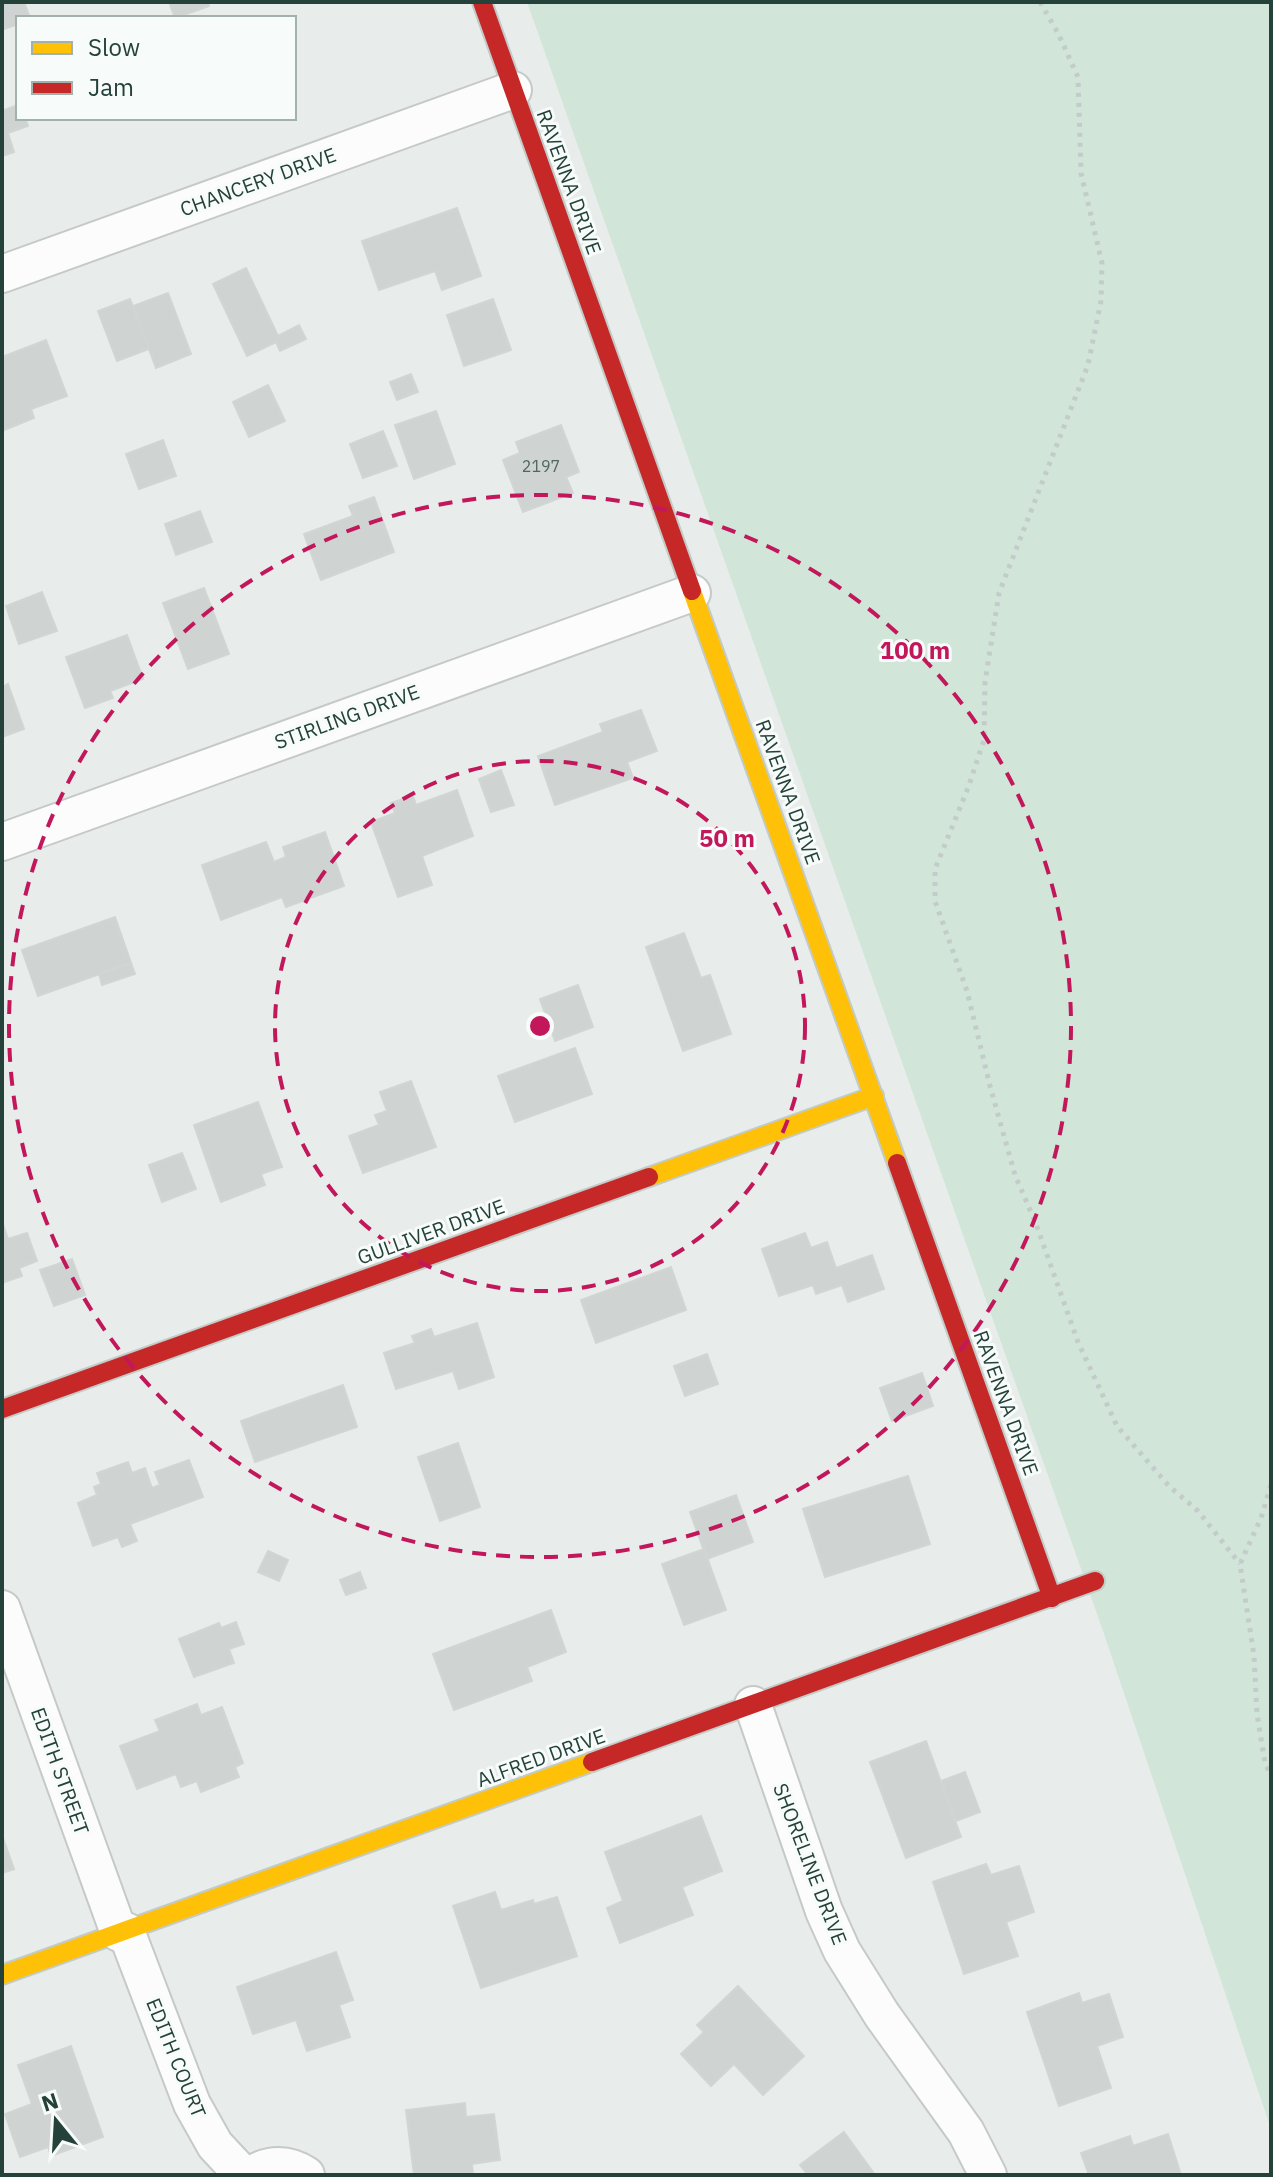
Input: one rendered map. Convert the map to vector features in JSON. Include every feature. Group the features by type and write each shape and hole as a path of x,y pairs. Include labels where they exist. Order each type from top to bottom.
{"street":[{"name":"RAVENNA DRIVE","path":"482,2 1052,1598"},
{"name":"CHANCERY DRIVE","path":"2,274 513,90"},
{"name":"STIRLING DRIVE","path":"2,842 692,593"},
{"name":"GULLIVER DRIVE","path":"2,1409 874,1096"},
{"name":"ALFRED DRIVE","path":"2,1975 1095,1581"},
{"name":"EDITH STREET","path":"2,1609 122,1932"},
{"name":"SHORELINE DRIVE","path":"753,1705 824,1911 842,1951 882,2015 966,2132 988,2175"},
{"name":"EDITH COURT","path":"122,1932 192,2104 215,2145 243,2175"},
{"path":"251,2175 261,2168 280,2165 306,2175"}],"path":[{"path":"1040,2 1078,77 1081,173 1102,263 1101,301 1088,365 999,593 985,682 984,740 935,869 935,901 967,991 1015,1175 1078,1342 1117,1426 1169,1486 1198,1511 1240,1564 1254,1656 1257,1714 1265,1763 1271,1775"},
{"path":"1240,1564 1261,1518 1271,1485"}],"green space":[{"path":"527,2 1271,2 1271,2129 1103,1631"}],"building":[{"path":"2,2 24,2 29,16 16,16 16,25 4,29"},
{"path":"169,2 208,2 209,6 174,16"},
{"path":"16,106 16,120 26,120 28,126 8,133 14,152 2,156 2,111"},
{"path":"457,208 481,276 442,290 435,271 379,290 362,241"},
{"path":"246,268 278,336 299,325 306,339 280,351 276,342 247,356 213,284"},
{"path":"168,293 191,354 156,368 133,306"},
{"path":"130,299 149,349 117,361 98,311"},
{"path":"493,299 511,350 464,366 447,315"},
{"path":"46,340 67,396 31,409 34,418 2,431 2,357"},
{"path":"411,374 418,392 397,400 390,382"},
{"path":"268,385 285,421 249,437 233,402"},
{"path":"436,411 455,464 414,479 395,425"},
{"path":"561,425 579,472 566,477 573,493 523,512 503,460 520,453 516,442"},
{"path":"383,431 397,466 363,478 350,444"},
{"path":"163,440 176,476 139,489 126,454"},
{"path":"374,497 394,552 321,580 304,534 353,516 349,506"},
{"path":"200,511 212,542 176,555 165,524"},
{"path":"204,588 229,654 188,669 163,603"},
{"path":"42,592 57,631 19,644 6,606"},
{"path":"127,635 143,679 110,691 113,698 85,708 66,657"},
{"path":"8,684 24,729 2,737 2,687"},
{"path":"641,710 657,751 627,762 633,778 555,805 538,756 603,732 600,724"},
{"path":"501,770 514,805 491,812 479,779"},
{"path":"457,790 473,836 422,856 432,885 398,897 371,822 395,813 391,803 413,796 416,805"},
{"path":"325,832 344,886 286,907 282,897 221,920 202,865 266,842 274,862 286,857 283,847"},
{"path":"115,917 131,963 38,996 22,950"},
{"path":"684,933 701,978 710,975 731,1034 683,1051 646,947"},
{"path":"131,963 135,974 102,985 99,974"},
{"path":"578,985 593,1027 555,1041 540,999"},
{"path":"575,1048 592,1094 515,1122 498,1076"},
{"path":"411,1081 436,1147 363,1173 349,1136 379,1125 375,1115 387,1111 380,1092"},
{"path":"258,1102 282,1167 261,1174 265,1185 221,1202 194,1125"},
{"path":"182,1153 196,1189 162,1202 149,1165"},
{"path":"2,1221 8,1239 27,1233 37,1261 19,1268 22,1276 2,1283"},
{"path":"805,1233 811,1248 827,1242 836,1268 872,1255 884,1289 848,1302 842,1285 816,1294 813,1285 779,1296 762,1249"},
{"path":"72,1259 85,1295 54,1306 40,1270"},
{"path":"671,1267 686,1310 596,1343 581,1300"},
{"path":"477,1323 494,1377 459,1389 453,1371 396,1389 384,1353 415,1343 412,1336 431,1329 434,1337"},
{"path":"707,1354 718,1384 685,1396 674,1366"},
{"path":"922,1373 933,1406 892,1421 880,1388"},
{"path":"343,1385 357,1427 255,1462 241,1421"},
{"path":"458,1443 480,1507 440,1521 418,1457"},
{"path":"189,1460 203,1497 130,1524 137,1541 122,1547 118,1537 93,1546 78,1503 97,1495 94,1487 101,1484 97,1473 128,1462 132,1473 145,1468 152,1488 160,1485 155,1472"},
{"path":"908,1476 930,1544 825,1577 803,1509"},
{"path":"736,1495 753,1542 707,1559 690,1512"},
{"path":"704,1549 726,1610 684,1625 662,1564"},
{"path":"268,1551 288,1560 279,1581 258,1572"},
{"path":"360,1572 366,1588 346,1595 340,1580"},
{"path":"551,1610 566,1652 527,1667 532,1681 454,1710 433,1654"},
{"path":"236,1622 244,1644 229,1649 234,1663 194,1677 179,1639 219,1623 221,1628"},
{"path":"197,1704 201,1715 222,1707 243,1763 235,1767 239,1777 201,1792 197,1781 181,1787 176,1774 137,1789 120,1746 160,1731 155,1720"},
{"path":"926,1741 961,1837 906,1858 870,1762"},
{"path":"965,1772 980,1812 956,1821 941,1781"},
{"path":"701,1816 722,1871 682,1887 693,1915 620,1943 607,1908 623,1901 605,1852"},
{"path":"2,1835 14,1869 2,1873"},
{"path":"986,1864 991,1875 1019,1866 1034,1912 1006,1922 1018,1956 964,1974 933,1882"},
{"path":"495,1892 501,1910 533,1900 534,1904 557,1897 577,1956 481,1988 453,1906"},
{"path":"336,1952 353,2000 339,2005 350,2037 307,2051 296,2020 253,2034 237,1987"},
{"path":"738,1986 804,2056 763,2095 734,2064 711,2086 681,2054 704,2032 697,2025"},
{"path":"1079,1993 1082,2003 1109,1994 1123,2037 1097,2046 1111,2088 1059,2106 1027,2012"},
{"path":"71,2046 103,2137 51,2156 48,2147 20,2157 5,2114 32,2104 18,2065"},
{"path":"465,2103 466,2117 494,2114 500,2160 472,2164 473,2175 414,2175 406,2110"},
{"path":"844,2132 875,2175 808,2175 800,2165"},
{"path":"1168,2134 1181,2175 1089,2175 1081,2153 1130,2136 1133,2146"}],"traffic: slow":[{"path":"692,591 897,1163"},
{"path":"649,1177 874,1096"},
{"path":"2,1975 592,1762"}],"traffic: jam":[{"path":"482,2 692,591"},
{"path":"897,1163 1052,1598"},
{"path":"2,1409 649,1177"},
{"path":"592,1762 1095,1581"}]}
